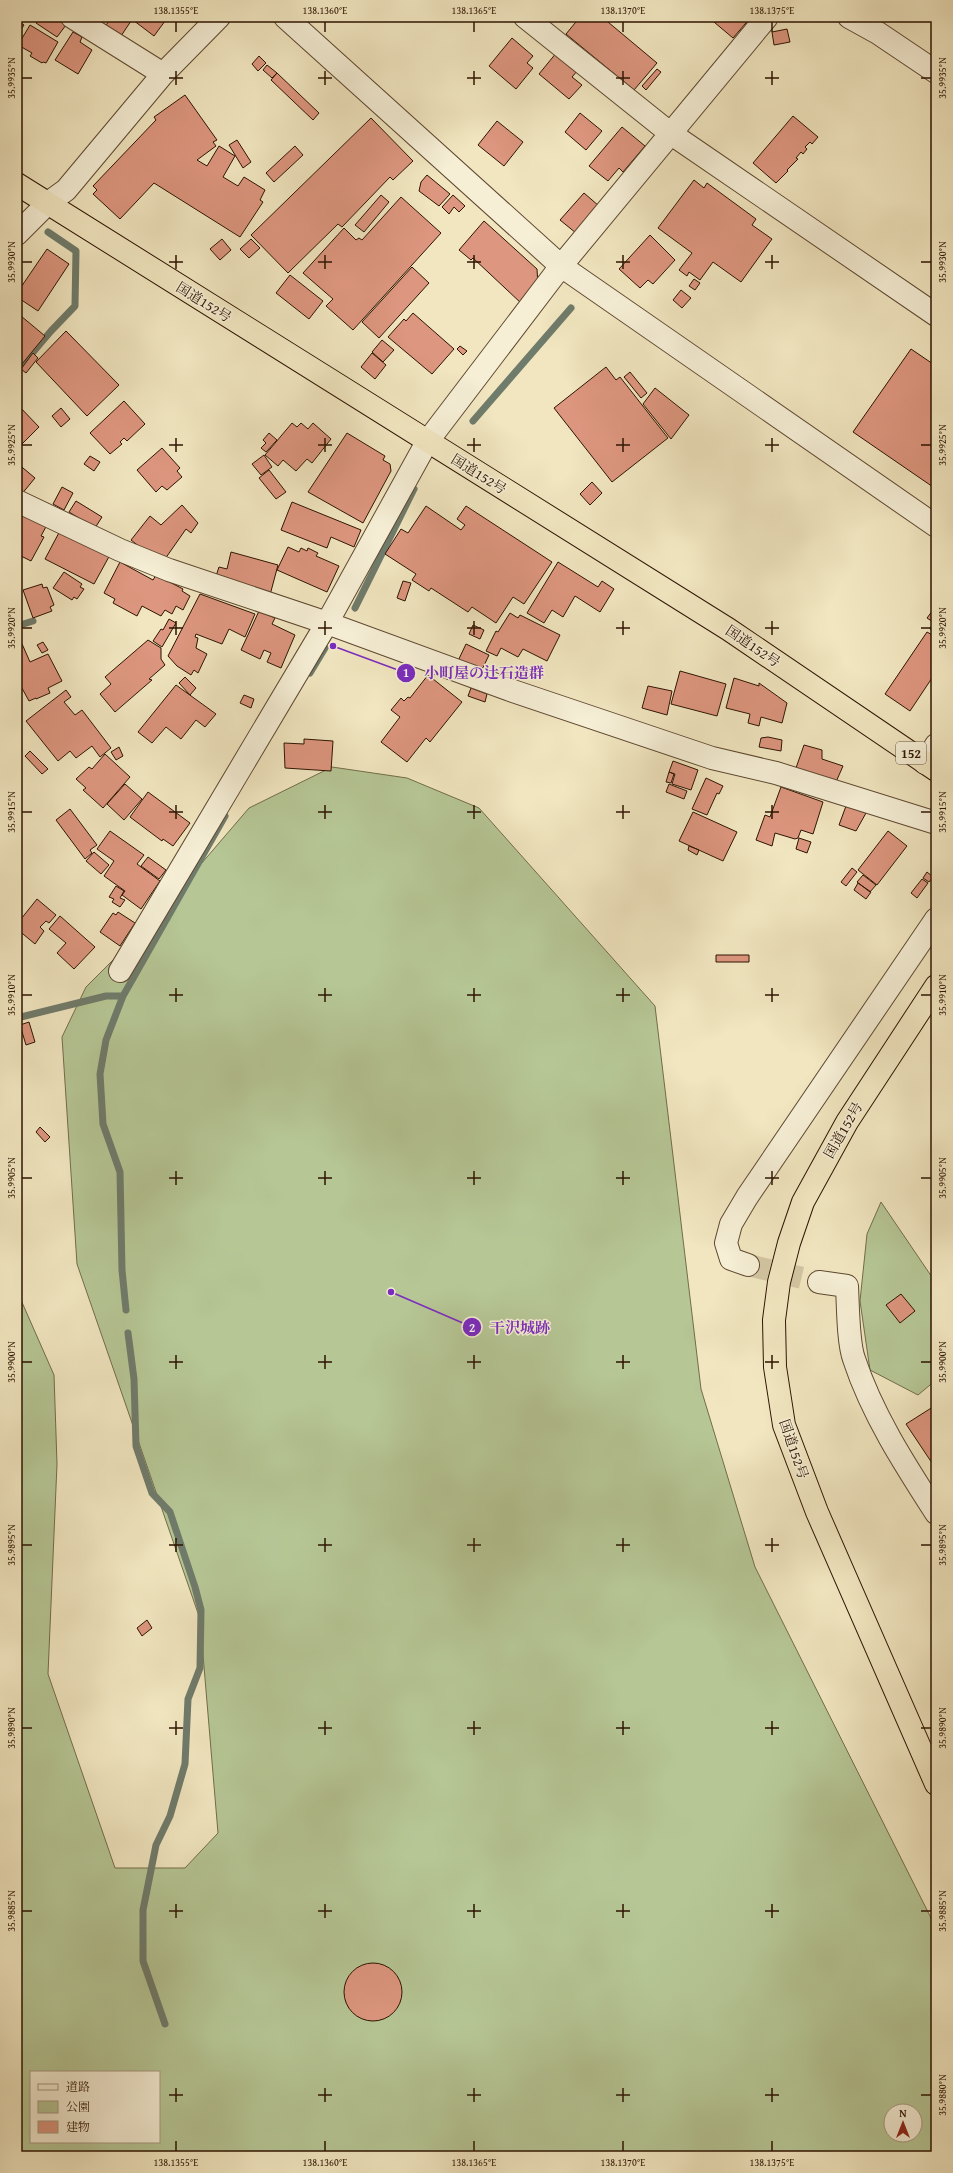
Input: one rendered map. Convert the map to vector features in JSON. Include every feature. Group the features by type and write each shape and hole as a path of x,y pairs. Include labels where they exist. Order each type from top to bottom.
{"highway":[{"name":"国道152号","path":"17,184 728,629 932,760"},
{"name":"国道152号","path":"936,986 847,1122 803,1202 789,1243 779,1282 774,1320 775,1367 784,1425 817,1512 936,1784"}],"street":[{"path":"72,17 163,74"},
{"path":"17,234 48,203 66,190 163,74 219,17"},
{"path":"285,17 561,266 936,526"},
{"path":"525,17 670,133 936,315"},
{"path":"120,971 327,623 427,442 561,266 767,17"},
{"path":"849,17 878,33 936,72"},
{"path":"17,501 120,550 169,570 327,623 510,690 712,758 776,773 936,823"},
{"path":"748,1266 731,1259 726,1244 732,1224 755,1185 936,919"},
{"path":"819,1282 847,1286 853,1358 875,1409 908,1469 936,1513"}],"green space":[{"path":"332,767 407,778 479,808 655,1006 701,1389 755,1567 936,1928 936,2156 17,2156 17,1291 54,1375 57,1464 48,1674 115,1868 185,1868 218,1833 200,1619 77,1264 62,1037 86,987 153,920 249,808"},
{"path":"881,1202 936,1283 936,1380 918,1395 870,1370 860,1301 867,1234"}],"building":[{"path":"17,17 26,17 24,22"},
{"path":"39,17 53,17 66,25 57,37 36,23"},
{"path":"112,17 125,17 131,21 121,36 106,25"},
{"path":"129,17 168,17 154,36"},
{"path":"580,17 602,17 657,63 634,90 566,34"},
{"path":"708,17 751,17 733,38"},
{"path":"17,20 24,25 17,36"},
{"path":"30,25 58,42 46,63 42,63 30,56 32,53 18,45"},
{"path":"787,29 790,42 774,45 772,32"},
{"path":"73,32 82,37 80,42 92,50 78,74 55,60"},
{"path":"512,38 533,56 527,63 533,68 516,89 489,66"},
{"path":"557,52 578,70 572,77 582,85 569,99 539,74"},
{"path":"259,56 266,63 258,71 252,64"},
{"path":"267,65 277,73 272,78 263,70"},
{"path":"657,69 661,72 646,90 642,86"},
{"path":"277,73 319,113 313,120 271,80"},
{"path":"185,95 217,140 213,142 216,146 197,160 207,166 219,146 235,156 223,177 238,186 244,177 265,190 260,200 263,202 240,237 154,183 120,219 93,194 97,190 93,186 156,120 154,117"},
{"path":"580,113 602,131 586,150 565,132"},
{"path":"793,116 818,137 812,144 810,142 805,147 807,149 803,154 801,152 796,158 798,159 776,183 753,163"},
{"path":"371,118 413,161 393,180 390,177 342,227 338,224 288,273 251,235"},
{"path":"497,121 523,142 504,166 478,145"},
{"path":"622,127 645,146 623,172 619,168 608,181 589,166"},
{"path":"237,140 251,162 243,168 229,145"},
{"path":"295,146 303,155 274,182 266,173"},
{"path":"427,175 450,194 439,206 419,191 421,182"},
{"path":"694,180 704,188 707,183 756,219 752,225 772,239 741,282 713,262 700,280 689,272 687,276 679,270 692,253 658,228"},
{"path":"584,193 599,206 576,233 560,220"},
{"path":"381,195 389,202 364,232 355,225"},
{"path":"453,195 465,206 459,212 454,207 449,214 442,207"},
{"path":"401,197 441,233 353,330 326,306 333,299 303,273 344,228 356,240 359,238 362,240"},
{"path":"484,221 537,269 538,286 522,304 473,258 471,260 459,250"},
{"path":"650,235 675,260 653,284 648,280 640,288 619,269"},
{"path":"222,239 231,250 220,260 210,249"},
{"path":"251,239 260,248 249,258 240,249"},
{"path":"47,249 69,264 38,311 17,297 17,293"},
{"path":"412,267 429,283 379,338 362,322"},
{"path":"290,275 323,301 309,319 276,293"},
{"path":"694,279 700,283 695,290 689,286"},
{"path":"681,290 691,298 682,308 673,300"},
{"path":"413,313 454,349 432,374 388,337 404,319 406,321"},
{"path":"21,316 45,336 17,370 17,322"},
{"path":"66,331 119,385 87,416 36,362"},
{"path":"382,340 394,350 383,362 372,352"},
{"path":"460,346 467,351 463,355 457,349"},
{"path":"911,349 936,366 936,489 853,432"},
{"path":"33,353 38,358 26,373 21,369"},
{"path":"372,353 386,365 375,379 361,367"},
{"path":"606,367 616,380 620,377 668,438 612,482 554,408"},
{"path":"630,372 647,393 641,398 624,377"},
{"path":"655,388 689,415 671,439 643,404"},
{"path":"124,401 145,424 127,441 124,438 120,442 122,444 110,454 90,433"},
{"path":"17,404 39,427 17,449"},
{"path":"61,408 70,419 61,427 52,416"},
{"path":"292,423 297,427 301,423 308,429 313,423 331,439 312,463 307,459 296,471 283,460 278,466 265,455"},
{"path":"269,433 277,440 266,452 261,448 266,443 263,440"},
{"path":"347,433 385,456 383,460 390,464 391,471 363,523 308,492"},
{"path":"162,448 180,468 177,471 182,477 167,490 162,486 156,492 137,470"},
{"path":"264,455 272,467 261,475 252,464"},
{"path":"90,456 100,462 94,471 84,464"},
{"path":"17,463 35,478 21,495 17,491"},
{"path":"269,470 286,492 276,499 259,478"},
{"path":"592,482 602,493 590,505 580,494"},
{"path":"62,487 73,493 64,510 53,504"},
{"path":"76,501 102,517 95,528 69,512"},
{"path":"292,502 361,530 354,547 331,537 327,548 281,530"},
{"path":"182,505 198,523 191,533 186,529 165,559 158,561 131,540 150,516 161,525"},
{"path":"426,506 461,530 465,525 457,519 466,506 552,562 524,604 513,597 496,623 472,607 468,612 431,588 429,591 412,580 416,574 385,554 401,529 408,533"},
{"path":"17,507 48,523 41,536 44,537 31,561 17,554"},
{"path":"62,527 111,553 94,584 45,559"},
{"path":"288,547 299,552 301,548 307,551 308,548 318,553 316,556 339,566 327,592 277,570"},
{"path":"231,552 278,565 270,595 215,579 219,567 227,569"},
{"path":"120,562 153,580 156,575 183,589 182,591 190,596 183,610 176,606 172,614 165,610 161,616 142,606 137,616 113,603 115,599 104,593"},
{"path":"558,562 598,587 602,581 614,589 600,612 575,596 563,617 552,610 544,623 527,613"},
{"path":"64,572 82,584 80,587 84,589 77,599 74,597 72,600 53,588"},
{"path":"403,581 411,583 405,601 397,598"},
{"path":"42,584 43,588 47,587 54,605 50,607 52,611 33,618 23,590"},
{"path":"200,594 255,614 245,637 229,629 222,644 196,634 195,637 198,638 196,648 207,654 198,673 194,670 191,675 177,666 168,656"},
{"path":"933,610 936,613 936,624 927,618"},
{"path":"259,611 275,618 272,624 295,635 281,668 267,662 271,653 264,650 260,659 241,650"},
{"path":"510,613 518,618 520,615 560,635 547,661 523,649 518,657 501,648 497,656 486,651 496,631 498,632"},
{"path":"169,619 176,623 162,647 153,641 161,629 163,630"},
{"path":"933,623 936,625 936,633 930,629"},
{"path":"473,625 484,630 480,639 469,634"},
{"path":"927,632 936,637 936,672 910,711 885,694"},
{"path":"19,637 30,662 48,654 62,681 48,688 50,693 29,701 17,679"},
{"path":"148,640 161,648 161,659 165,665 149,679 152,680 115,712 100,694 111,684 105,677"},
{"path":"43,642 48,650 42,653 37,645"},
{"path":"466,644 489,655 480,674 457,663"},
{"path":"680,671 726,684 717,716 671,704"},
{"path":"428,675 462,702 430,742 426,738 407,762 381,742 400,717 391,710 401,698 404,701 408,697 410,698"},
{"path":"185,677 196,688 190,695 179,683"},
{"path":"734,678 759,686 759,683 787,703 782,723 761,717 759,726 748,723 750,714 726,708"},
{"path":"176,685 216,714 205,727 196,720 181,739 166,727 152,743 138,732"},
{"path":"648,686 672,691 667,715 642,708"},
{"path":"471,688 487,694 485,702 468,696"},
{"path":"66,690 71,697 64,702 75,715 82,710 111,748 100,757 92,746 76,758 70,751 58,761 26,721"},
{"path":"244,695 254,699 251,708 240,703"},
{"path":"768,737 782,740 781,751 759,747 761,738"},
{"path":"304,739 333,741 331,771 285,768 284,743 304,744"},
{"path":"804,745 822,750 822,759 843,766 836,782 796,768"},
{"path":"119,747 123,756 116,760 111,752"},
{"path":"30,751 48,769 42,774 25,756"},
{"path":"105,754 130,777 103,808 83,790 86,788 76,779 89,767 92,769"},
{"path":"673,761 698,770 691,790 672,784 675,774 669,772"},
{"path":"669,772 674,774 671,783 666,782"},
{"path":"706,778 723,786 719,794 717,793 707,815 692,809"},
{"path":"125,784 142,799 124,820 107,804"},
{"path":"669,784 687,791 684,799 666,792"},
{"path":"781,787 823,802 813,834 801,830 798,838 795,839 775,833 772,846 756,840 765,815 770,817"},
{"path":"148,792 190,823 173,846 163,839 162,841 130,817"},
{"path":"846,806 866,813 856,831 839,825"},
{"path":"70,809 97,845 90,850 92,853 85,859 56,820"},
{"path":"693,812 737,832 723,861 679,841"},
{"path":"110,831 144,855 137,864 160,881 141,909 122,895 125,891 104,876 114,861 97,849"},
{"path":"888,831 907,846 877,885 858,870"},
{"path":"799,838 811,842 807,853 796,849"},
{"path":"689,846 699,850 697,855 688,850"},
{"path":"94,852 109,865 101,874 86,861"},
{"path":"148,857 166,870 159,879 141,866"},
{"path":"852,868 857,872 846,886 841,882"},
{"path":"927,872 933,877 929,882 923,878"},
{"path":"863,875 876,885 870,892 857,882"},
{"path":"922,879 928,883 917,898 911,893"},
{"path":"858,883 871,892 866,899 854,890"},
{"path":"116,886 124,891 120,898 125,900 120,907 112,902 114,899 109,897"},
{"path":"37,899 56,915 49,923 46,921 40,927 44,931 35,944 17,929 17,924"},
{"path":"118,912 135,923 120,946 100,932 113,913 116,915"},
{"path":"60,916 95,947 74,969 57,953 66,943 49,929"},
{"path":"716,955 749,955 749,962 716,962"},
{"path":"29,1022 35,1042 26,1045 20,1025"},
{"path":"40,1127 50,1137 45,1142 36,1132"},
{"path":"901,1294 915,1311 900,1323 886,1305"},
{"path":"936,1405 936,1469 906,1424"},
{"path":"147,1620 152,1628 142,1636 137,1628"},
{"path":"373,1963 389,1968 397,1976 402,1992 397,2008 389,2016 373,2021 357,2016 349,2008 344,1992 349,1976 357,1968"}],"waterway":[{"path":"17,371 51,331 75,306 76,251 48,232"},
{"path":"473,421 571,308"},
{"path":"355,608 414,489"},
{"path":"17,626 33,621"},
{"path":"310,673 325,648"},
{"path":"17,1018 106,996 123,996 225,816"},
{"path":"123,996 106,1040 100,1074 103,1124 120,1172 122,1270 126,1310"},
{"path":"128,1333 134,1379 136,1446 152,1493 170,1512 195,1587 201,1610 200,1668 188,1699 185,1764 170,1816 156,1845 143,1910 143,1961 165,2024"}],"tunnel":[{"path":"748,1265 819,1282"}],"place":[{"name":"小町屋の辻石造群","path":"333,646"},
{"name":"干沢城跡","path":"391,1292"}]}
